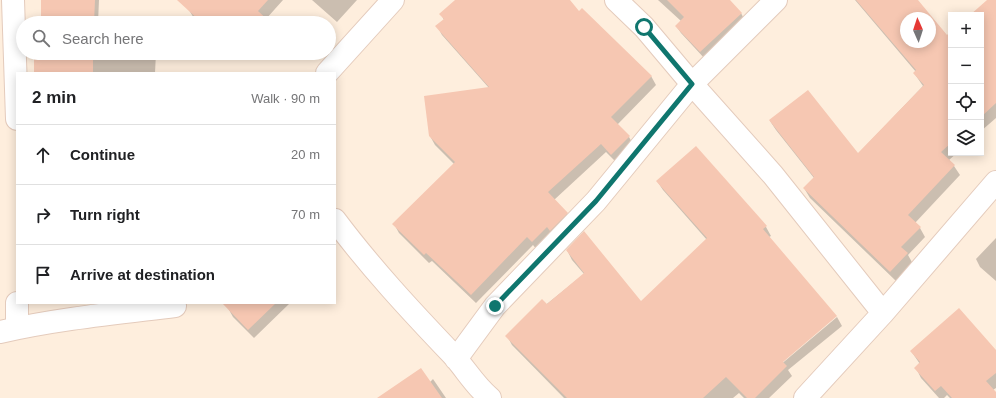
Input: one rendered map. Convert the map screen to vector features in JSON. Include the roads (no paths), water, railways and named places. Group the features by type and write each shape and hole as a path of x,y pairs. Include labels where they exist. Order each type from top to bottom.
{"street":[{"path":"13,0 16,89"},
{"path":"328,72 393,0"},
{"path":"616,0 644,27 692,84 773,175 883,313"},
{"path":"456,359 495,306 596,201 692,84 776,0"},
{"path":"805,398 883,313 996,182"},
{"path":"336,221 356,248 391,289 456,359 484,396"},
{"path":"17,304 9,330 175,306"}]}
